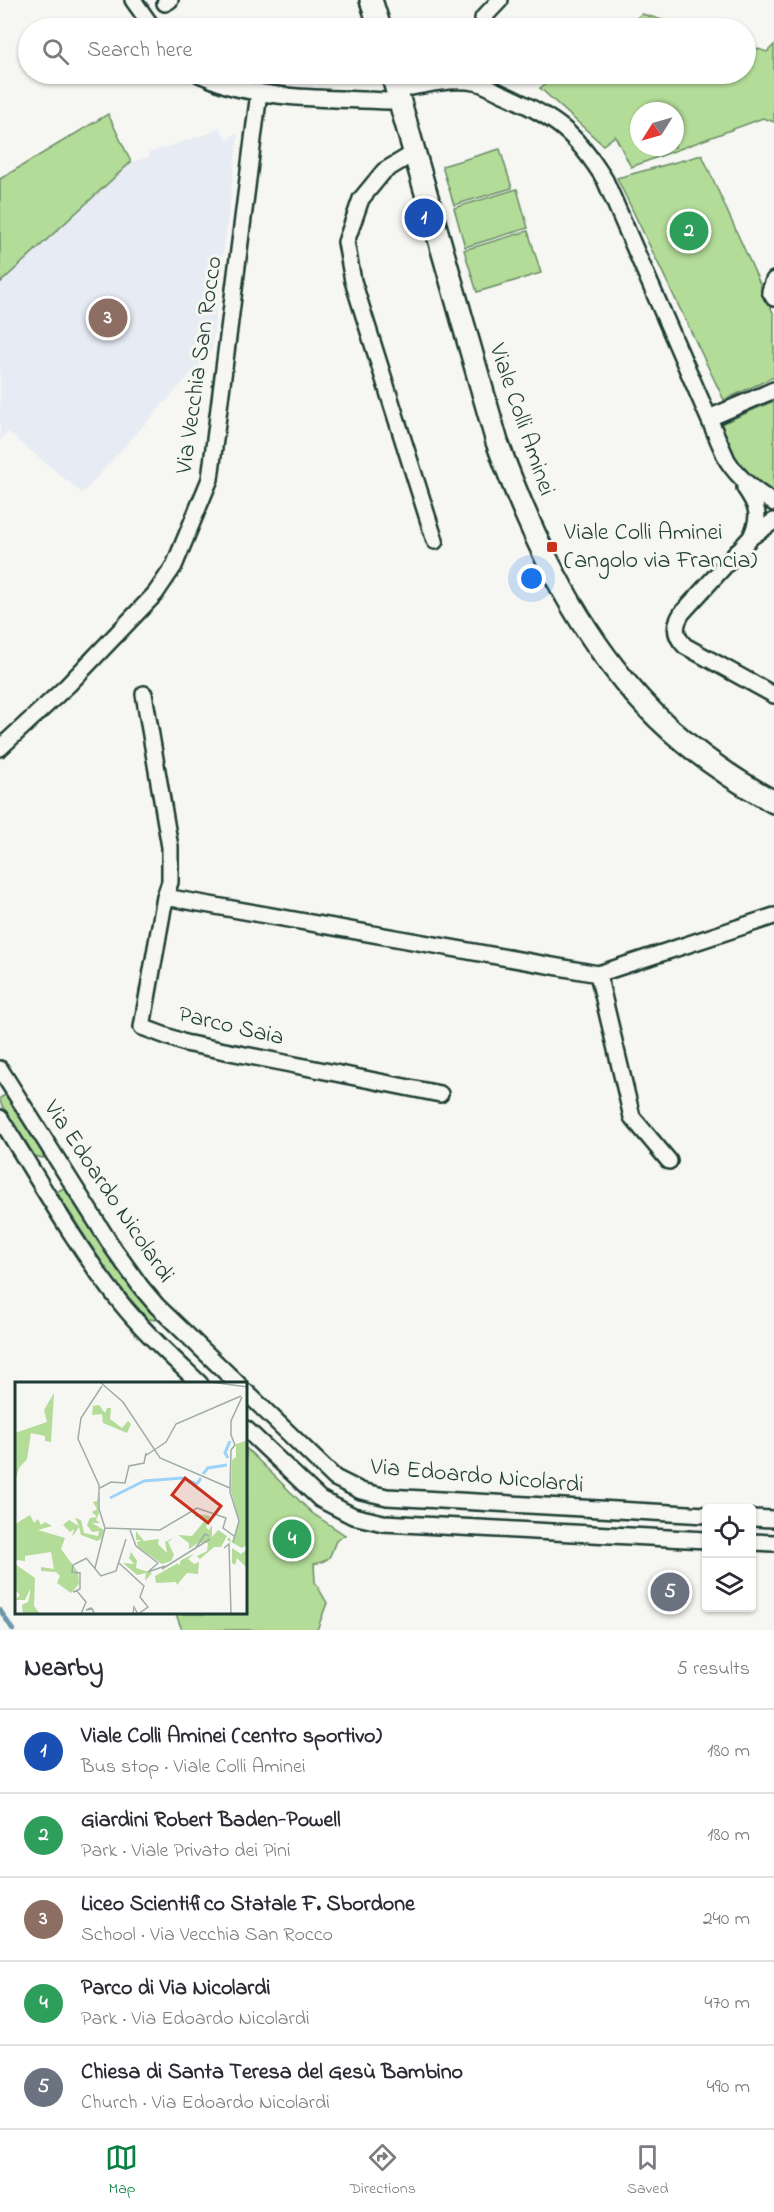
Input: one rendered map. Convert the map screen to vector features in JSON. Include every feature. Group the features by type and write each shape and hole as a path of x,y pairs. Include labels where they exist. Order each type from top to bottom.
{"main road":[{"path":"371,0 377,18"},
{"name":"Viale Colli Aminei","path":"396,88 496,442 514,487 554,572 592,638 615,670 652,711 696,752 747,787 774,802"}],"street":[{"path":"134,0 146,18"},
{"path":"483,18 500,0"},
{"path":"225,84 259,92 306,97 388,101 396,88 425,84"},
{"path":"495,84 545,114 567,131 587,151 606,180 727,460 753,499 758,511 758,519 751,537"},
{"name":"Via Vecchia San Rocco","path":"0,748 68,685 155,594 174,566 192,527 210,479 259,92"},
{"path":"414,153 384,171 361,199 346,242 353,281 435,541"},
{"path":"774,280 770,291 774,298"},
{"path":"709,418 774,390"},
{"path":"735,473 750,487 774,503"},
{"path":"774,521 751,537 676,622 680,641 690,650 774,695"},
{"name":"Parco Saia","path":"144,694 170,847 170,882 165,897 141,1027 185,1043 440,1094"},
{"path":"165,897 598,974 774,916"},
{"path":"598,974 632,1117 669,1161"},
{"name":"Via Edoardo Nicolardi","path":"0,1069 120,1258 152,1299 236,1382"},
{"name":"Via Edoardo Nicolardi","path":"0,1118 92,1263 121,1303 198,1382"},
{"path":"40,1182 62,1169"},
{"path":"158,1343 160,1330 172,1320"},
{"path":"172,1357 181,1354 189,1346 190,1338"},
{"name":"Via Edoardo Nicolardi","path":"248,1397 335,1478 361,1491 397,1498 702,1515"},
{"name":"Via Edoardo Nicolardi","path":"248,1431 320,1499 353,1516 382,1523 702,1540"},
{"path":"756,1518 774,1519"},
{"path":"756,1542 774,1543"}],"shaded area":[{"path":"219,127 228,141 235,134 238,135 211,352 82,493 8,432 0,441 0,283 131,162 150,157 148,153 210,133"}],"green space":[{"path":"642,14 655,18 636,18"},
{"path":"774,45 774,122 763,118 684,147 684,102 630,102 630,156 661,156 631,167 615,136 603,145 540,88 545,84 756,84 756,48 767,52"},
{"path":"108,114 131,162 0,283 0,179"},
{"path":"500,149 512,188 454,205 442,166"},
{"path":"702,155 774,315 774,377 724,400 617,178"},
{"path":"517,189 528,228 465,247 454,208"},
{"path":"528,231 541,273 477,292 464,250"},
{"path":"774,401 774,498 740,467 721,424"},
{"path":"8,1096 45,1153 43,1158 35,1156 1,1104 0,1098"},
{"path":"66,1187 159,1315 156,1320 148,1319 112,1278 59,1196 58,1191"},
{"path":"248,1450 312,1513 345,1535 336,1541 327,1559 314,1564 315,1582 327,1603 317,1630 182,1630 176,1615 248,1615"}],"waterway":[{"path":"0,1610 13,1630"}],"place":[{"name":"Viale Colli Aminei (centro sportivo)","path":"424,218"},
{"name":"Giardini Robert Baden-Powell","path":"689,231"},
{"name":"Liceo Scientifico Statale F. Sbordone","path":"108,318"},
{"name":"Viale Colli Aminei (angolo via Francia)","path":"552,547"},
{"name":"Parco di Via Nicolardi","path":"292,1539"},
{"name":"Chiesa di Santa Teresa del Gesù Bambino","path":"670,1592"}]}
